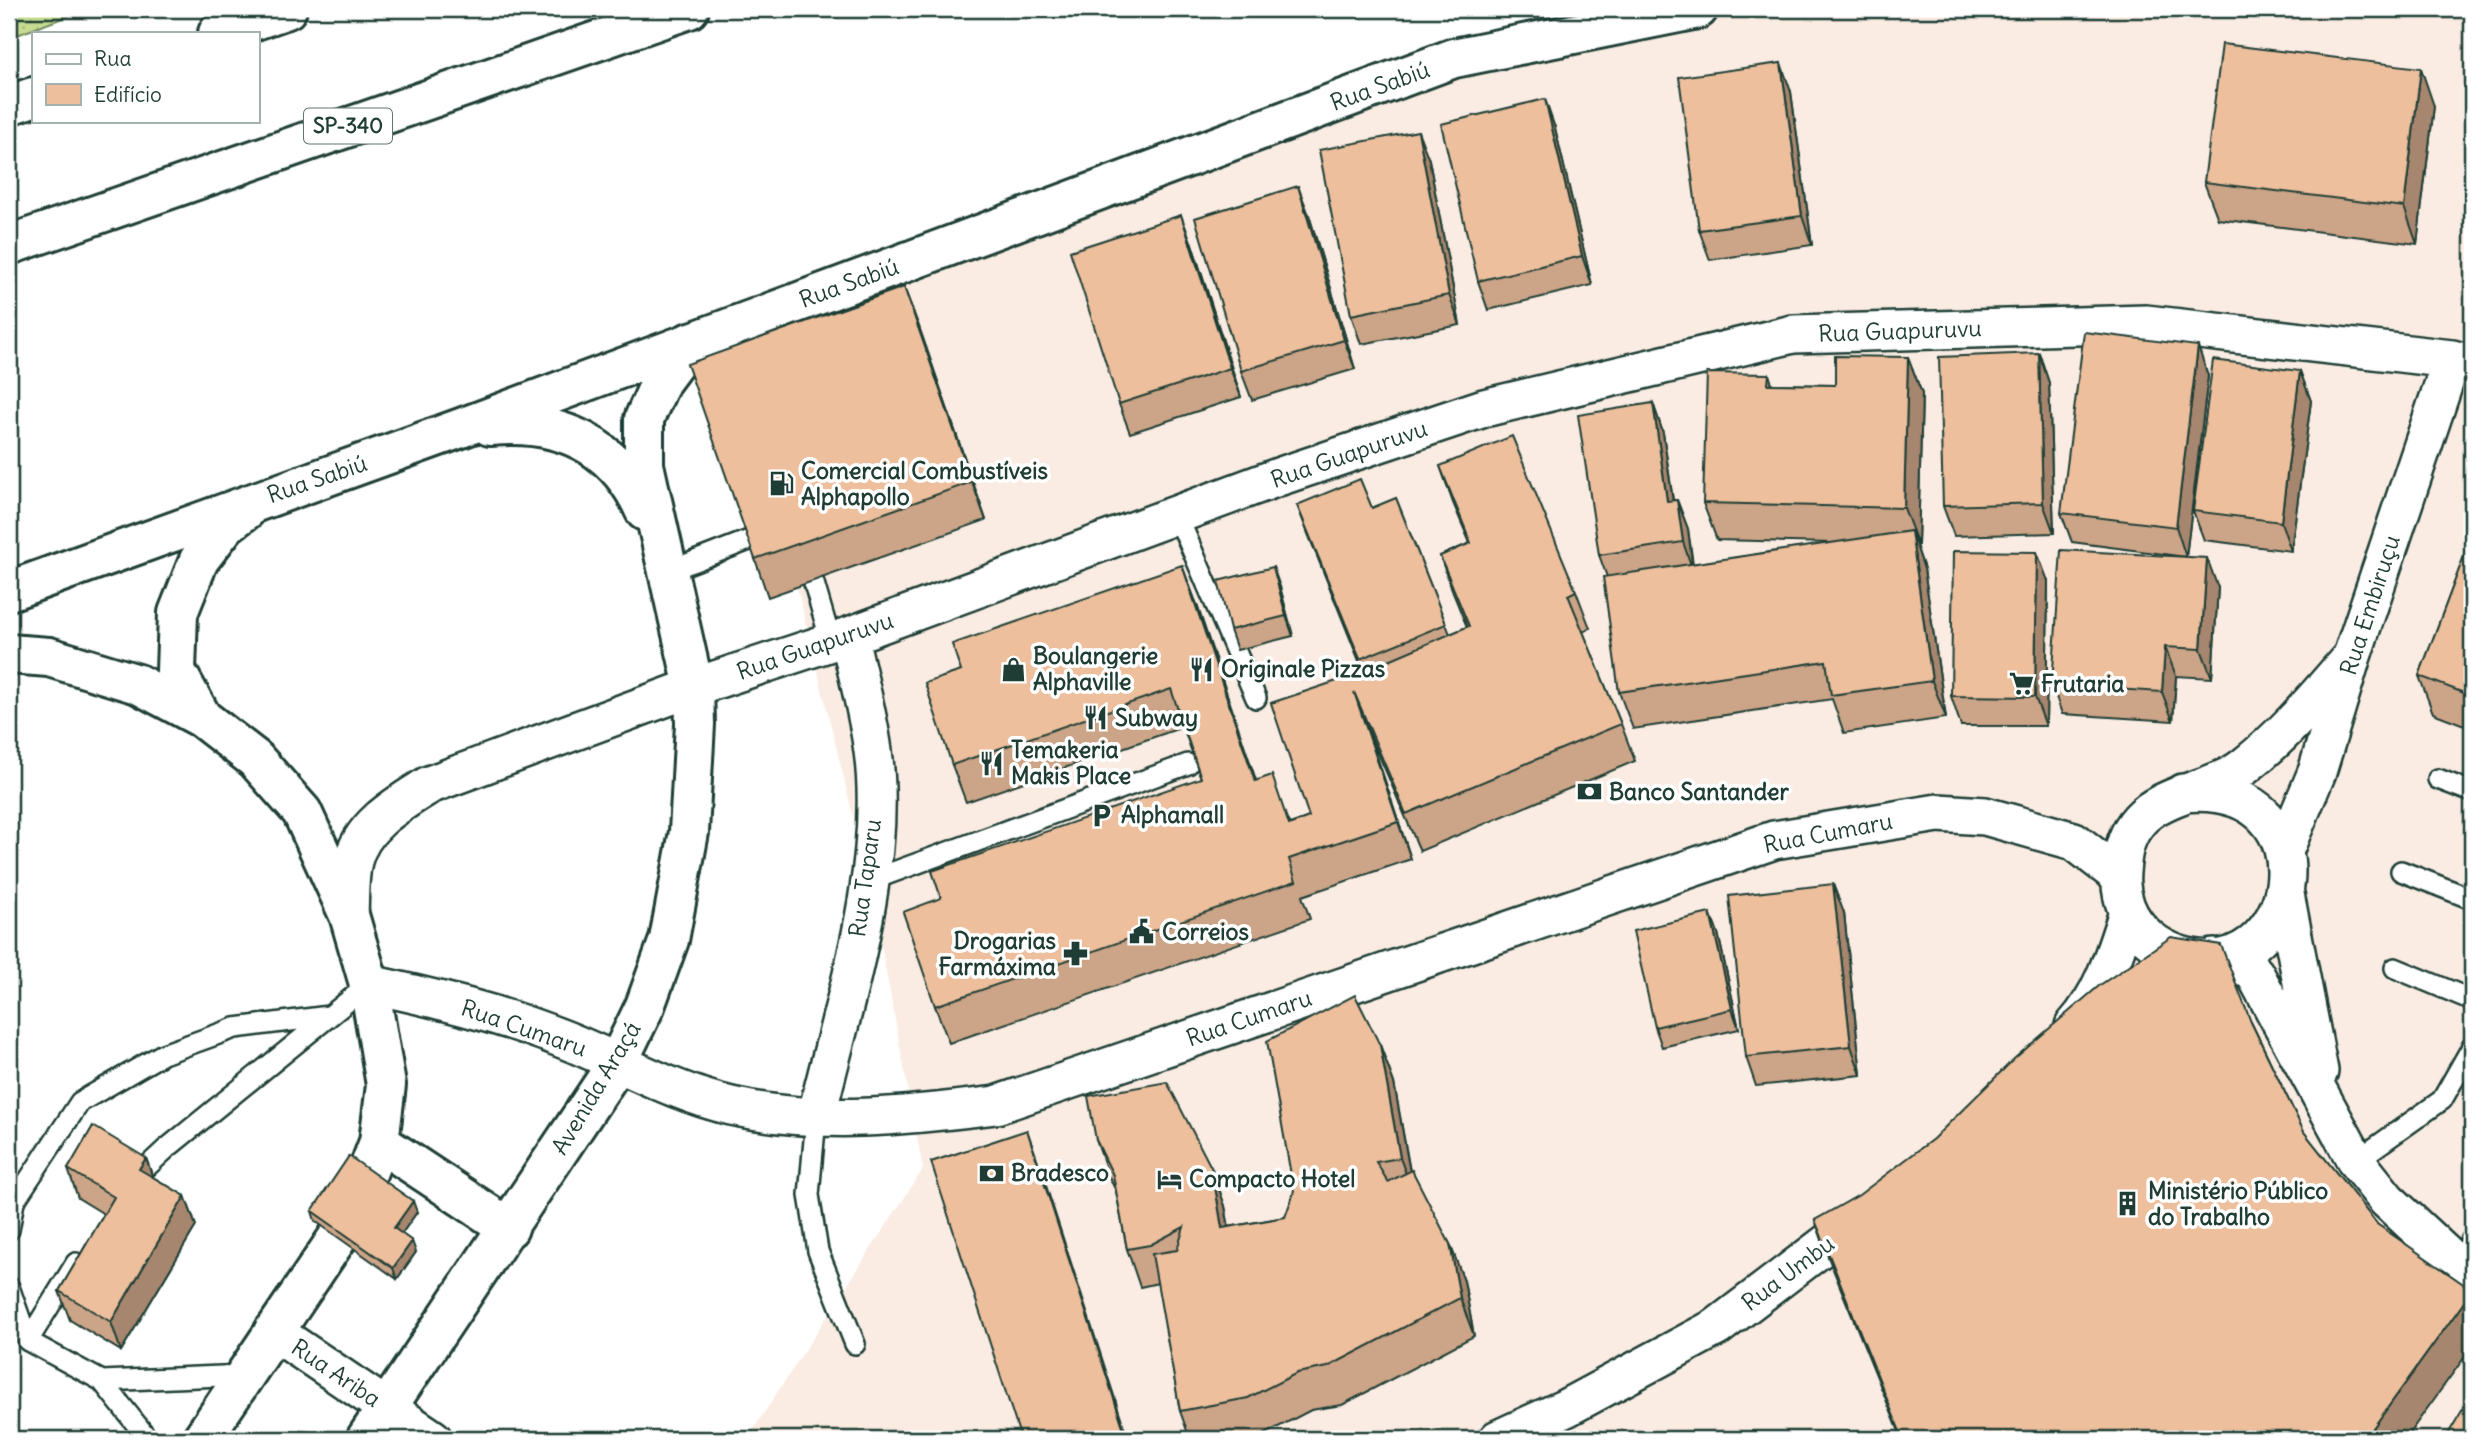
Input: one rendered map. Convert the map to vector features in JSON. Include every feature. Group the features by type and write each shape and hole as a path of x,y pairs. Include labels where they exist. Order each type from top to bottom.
{"main road":[{"path":"221,32 287,9"},
{"name":"SP-340","path":"9,245 689,9"},
{"name":"Rua Sabiú","path":"9,591 262,498 461,429 690,342 737,337 1454,58 1698,9"},
{"path":"9,105 32,97"},
{"path":"668,567 644,465 644,419 661,381 690,342"},
{"path":"461,429 508,424 545,427 576,436 606,455 635,489 668,567"},
{"path":"202,718 176,671 178,613 198,560 226,525 262,498"},
{"name":"Avenida Araçá","path":"366,1439 618,1062 645,1006 668,940 689,832 695,724 694,687 668,567"},
{"path":"9,654 49,657 138,684 202,718 255,759 302,812 349,915 369,984 386,1085 373,1159 509,1228"},
{"path":"202,1439 338,1237"}],"street":[{"name":"Rua Guapuruvu","path":"349,915 354,860 368,831 388,810 429,785 694,687 840,639 1177,515 1484,408 1793,334 2147,324 2462,362"},
{"name":"Rua Embiruçu","path":"2284,851 2317,772 2352,656 2462,362"},
{"name":"Rua Taparu","path":"816,1118 869,881 875,821 873,751 840,639"},
{"path":"2151,978 2145,936 2128,912 2121,895 2119,876 2124,848 2137,823 2158,804 2242,769 2287,730 2352,656"},
{"path":"2183,793 2209,791 2234,796 2256,808 2273,827 2284,851 2288,873 2285,894 2276,917 2259,937 2238,952 2214,958"},
{"name":"Rua Cumaru","path":"369,984 450,1002 561,1038 694,1096 733,1106 816,1118 894,1118 996,1105 1774,840 1938,813 1985,816 2074,841 2119,876"},
{"path":"2285,894 2325,1103"},
{"path":"2128,912 2110,965 2088,1010 2062,1050 2151,978 2190,958 2240,962 2255,974 2356,1161 2387,1200 2468,1262"},
{"name":"Rua Umbu","path":"1497,1439 1566,1408 1717,1327 1895,1192"},
{"name":"Rua Ariba","path":"273,1331 433,1439"}],"lane":[{"path":"1177,515 1256,698"},
{"path":"668,567 749,540"},
{"path":"813,580 840,639"},
{"path":"869,881 1188,764"},
{"path":"2438,779 2472,792"},
{"path":"2401,871 2472,899"},
{"path":"2395,968 2472,1000"},
{"path":"138,1176 166,1149 369,984"},
{"path":"9,1230 14,1202 80,1102 163,1054 235,1028 329,1016"},
{"path":"2356,1161 2442,1100 2472,1047"},
{"path":"816,1118 809,1195 818,1251 855,1344"},
{"path":"27,1341 84,1249"},
{"path":"9,1287 27,1341 102,1381 148,1439"},
{"path":"102,1381 244,1375"}],"shaded area":[{"path":"1805,9 2472,9 2472,1439 747,1439 923,1169 869,881 733,326 1573,34"}],"green space":[{"path":"9,9 87,9 9,38"}],"building":[{"path":"2222,44 2421,68 2404,207 2204,182"},
{"path":"1781,63 1802,216 1699,230 1679,77"},
{"path":"1545,99 1582,256 1478,281 1441,124"},
{"path":"1418,131 1449,295 1351,315 1319,150"},
{"path":"1298,186 1344,340 1241,371 1195,218"},
{"path":"1181,215 1230,368 1119,404 1070,251"},
{"path":"904,287 972,482 755,559 687,364"},
{"path":"2084,332 2198,346 2176,527 2061,513"},
{"path":"2039,353 2043,503 1943,506 1939,357"},
{"path":"1835,356 1908,357 1904,508 1703,503 1707,373 1769,374 1768,384 1835,385"},
{"path":"2213,360 2300,371 2281,522 2193,511"},
{"path":"1653,403 1667,501 1677,500 1683,542 1599,555 1578,415"},
{"path":"1512,436 1576,591 1568,595 1621,724 1406,814 1354,692 1398,822 1289,859 1296,881 935,1006 903,912 941,898 932,871 1201,778 1171,689 952,765 925,683 961,671 952,644 1182,565 1255,781 1272,775 1289,825 1309,817 1271,703 1349,677 1469,626 1440,556 1471,543 1440,466"},
{"path":"1360,479 1372,508 1396,498 1446,624 1360,659 1297,505"},
{"path":"1911,531 1932,681 1831,695 1826,661 1619,692 1603,577"},
{"path":"2472,535 2472,696 2419,676"},
{"path":"2061,550 2207,558 2201,649 2165,647 2162,692 2052,685"},
{"path":"1953,551 2037,552 2035,697 1951,696"},
{"path":"1273,567 1286,616 1230,630 1218,581"},
{"path":"1833,884 1851,1046 1746,1057 1729,896"},
{"path":"1710,913 1732,1009 1655,1027 1633,931"},
{"name":"Ministério Público do Trabalho","path":"2171,937 2221,945 2251,1022 2304,1132 2377,1224 2472,1291 2365,1439 1903,1439 1815,1220 1859,1195 1933,1139 2015,1058 2100,985"},
{"path":"1355,995 1380,1045 1400,1158 1376,1162 1388,1182 1412,1170 1450,1244 1460,1298 1328,1367 1297,1373 1248,1398 1180,1411 1152,1254 1177,1250 1184,1227 1150,1245 1127,1249 1113,1175 1096,1140 1088,1096 1167,1082 1212,1169 1222,1228 1285,1217 1294,1192 1267,1041"},
{"path":"93,1126 146,1158 139,1169 185,1196 111,1322 59,1291 114,1197 68,1169"},
{"path":"1027,1130 1127,1439 1021,1439 931,1162"},
{"path":"349,1156 413,1201 394,1228 412,1241 393,1268 312,1211"},
{"path":"2472,1394 2472,1439 2445,1439"}],"place":[{"name":"Comercial Combustíveis Alphapollo","path":"781,484"},
{"name":"Boulangerie Alphaville","path":"1013,669"},
{"name":"Originale Pizzas","path":"1201,669"},
{"name":"Frutaria","path":"2021,684"},
{"name":"Subway","path":"1095,718"},
{"name":"Temakeria Makis Place","path":"991,763"},
{"name":"Banco Santander","path":"1589,792"},
{"name":"Alphamall","path":"1101,815"},
{"name":"Correios","path":"1142,932"},
{"name":"Drogarias Farmáxima","path":"1076,954"},
{"name":"Bradesco","path":"991,1173"},
{"name":"Compacto Hotel","path":"1169,1179"},
{"name":"Ministério Público do Trabalho","path":"2128,1204"}]}
